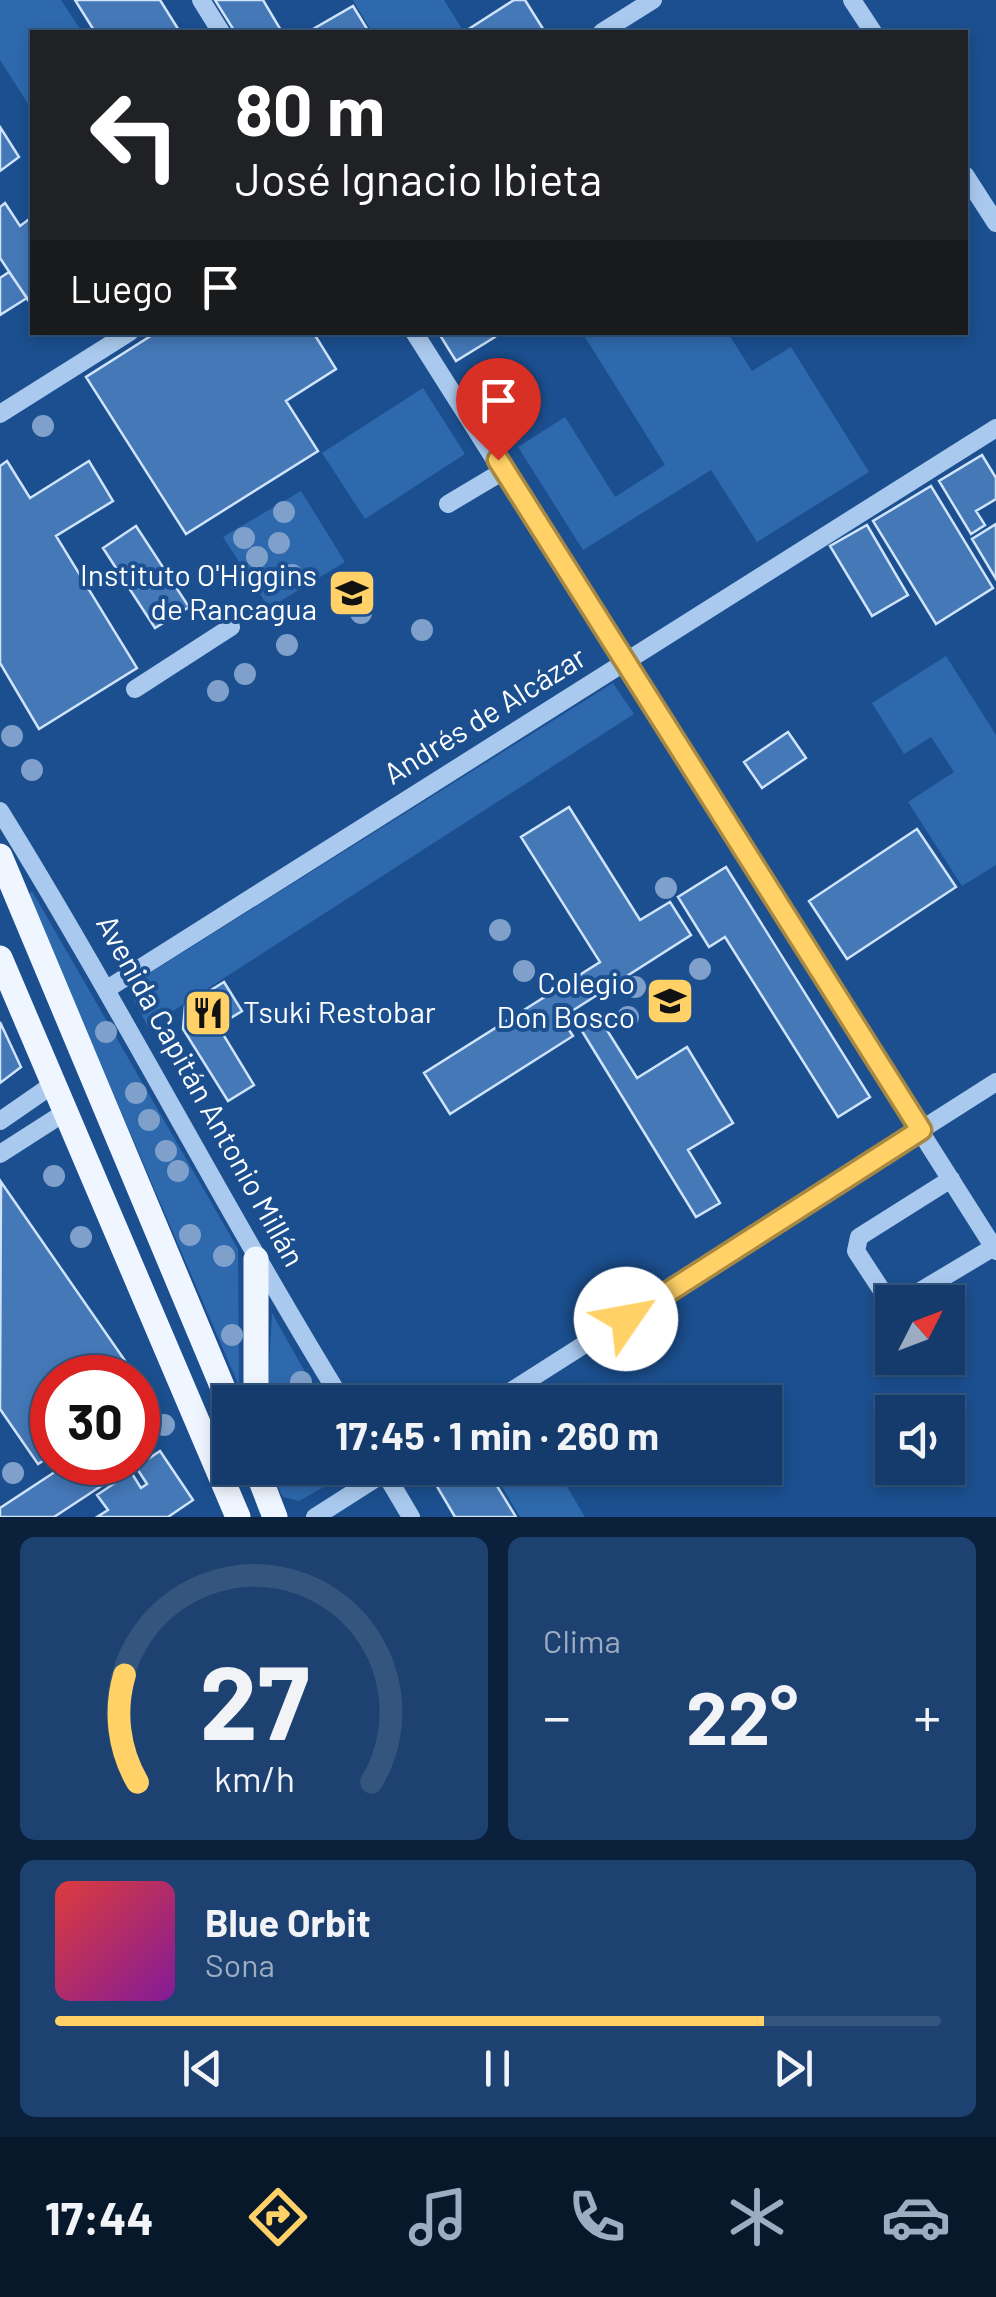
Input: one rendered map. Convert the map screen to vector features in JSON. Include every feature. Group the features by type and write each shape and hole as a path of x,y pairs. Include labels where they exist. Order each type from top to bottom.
{"main road":[{"path":"0,856 222,1385"},
{"path":"0,958 238,1517"},
{"path":"256,1259 256,1385"},
{"path":"263,1485 275,1517"}],"street":[{"path":"201,0 221,30"},
{"path":"605,30 653,0"},
{"path":"852,0 873,30"},
{"path":"968,179 996,223"},
{"path":"0,414 125,335"},
{"path":"416,335 995,1249 932,1285"},
{"name":"Andrés de Alcázar","path":"108,988 996,428"},
{"path":"448,504 504,470"},
{"path":"135,690 231,627"},
{"name":"Avenida Capitán Antonio Millán","path":"0,811 108,988 256,1259 333,1385"},
{"path":"521,1385 996,1082"},
{"path":"0,1121 55,1083"},
{"path":"0,1154 67,1110"},
{"path":"878,1285 856,1251 859,1237 951,1178"},
{"path":"314,1517 362,1485"},
{"path":"394,1485 411,1517"}],"shaded area":[{"path":"0,0 61,0 81,30 30,30 30,107 0,60"},
{"path":"353,0 444,0 463,30 371,30"},
{"path":"584,335 729,335 752,371 791,347 869,472 757,542 711,470 583,550 518,447 565,417 615,497 665,465"},
{"path":"423,388 465,454 365,519 322,453"},
{"path":"301,491 345,562 269,608 223,537"},
{"path":"946,656 996,735 996,865 962,886 908,802 954,772 931,737 904,754 872,703"},
{"path":"613,683 634,714 148,1027 130,993 142,978"},
{"path":"32,891 238,1249 239,1385 239,1385 28,895"},
{"path":"272,1313 312,1385 268,1385"},
{"path":"276,1485 327,1485 299,1501 283,1497"},
{"path":"501,1485 566,1485 585,1517 520,1517"}],"building":[{"path":"75,0 160,0 179,30 94,30"},
{"path":"215,0 263,0 281,30 234,30"},
{"path":"514,0 525,0 544,30 467,30"},
{"path":"353,6 368,30 311,30"},
{"path":"0,127 19,157 0,171"},
{"path":"5,203 20,226 30,218 30,303 0,258 0,207"},
{"path":"9,272 27,298 0,315 0,278"},
{"path":"152,335 315,335 336,369 286,401 318,451 186,534 86,377"},
{"path":"440,335 494,335 495,337 456,361"},
{"path":"982,455 996,478 996,499 976,511 985,525 971,534 939,481"},
{"path":"7,461 30,498 89,461 113,501 56,536 137,668 39,729 0,663 0,466"},
{"path":"931,486 993,588 936,624 873,521"},
{"path":"996,524 996,579 972,539"},
{"path":"867,525 908,595 872,616 830,546"},
{"path":"136,526 189,607 155,628 103,548"},
{"path":"788,732 806,758 762,788 744,762"},
{"path":"569,807 640,920 670,902 691,935 561,1018 573,1036 450,1114 424,1073 600,962 521,837"},
{"path":"917,829 956,887 847,959 809,901"},
{"path":"726,867 870,1097 838,1117 725,937 709,947 678,897"},
{"path":"224,982 242,1011 218,1026 254,1085 228,1101 183,1029 185,1006"},
{"path":"600,1019 637,1078 687,1047 733,1123 688,1150 720,1203 696,1217 582,1031"},
{"path":"0,1022 21,1067 0,1083"},
{"path":"1,1182 121,1355 30,1355 30,1452 0,1409"},
{"path":"160,1451 193,1500 168,1517 97,1517 108,1510 97,1495 112,1485 141,1488 160,1485"},
{"path":"35,1485 103,1485 54,1517 0,1517 0,1508"},
{"path":"436,1485 496,1485 516,1517 455,1517"}],"place":[{"name":"Instituto O'Higgins de Rancagua","path":"352,593"},
{"name":"Colegio Don Bosco","path":"670,1001"},
{"name":"Tsuki Restobar","path":"208,1013"}],"route":[{"path":"498,460 921,1130 626,1319"}]}
